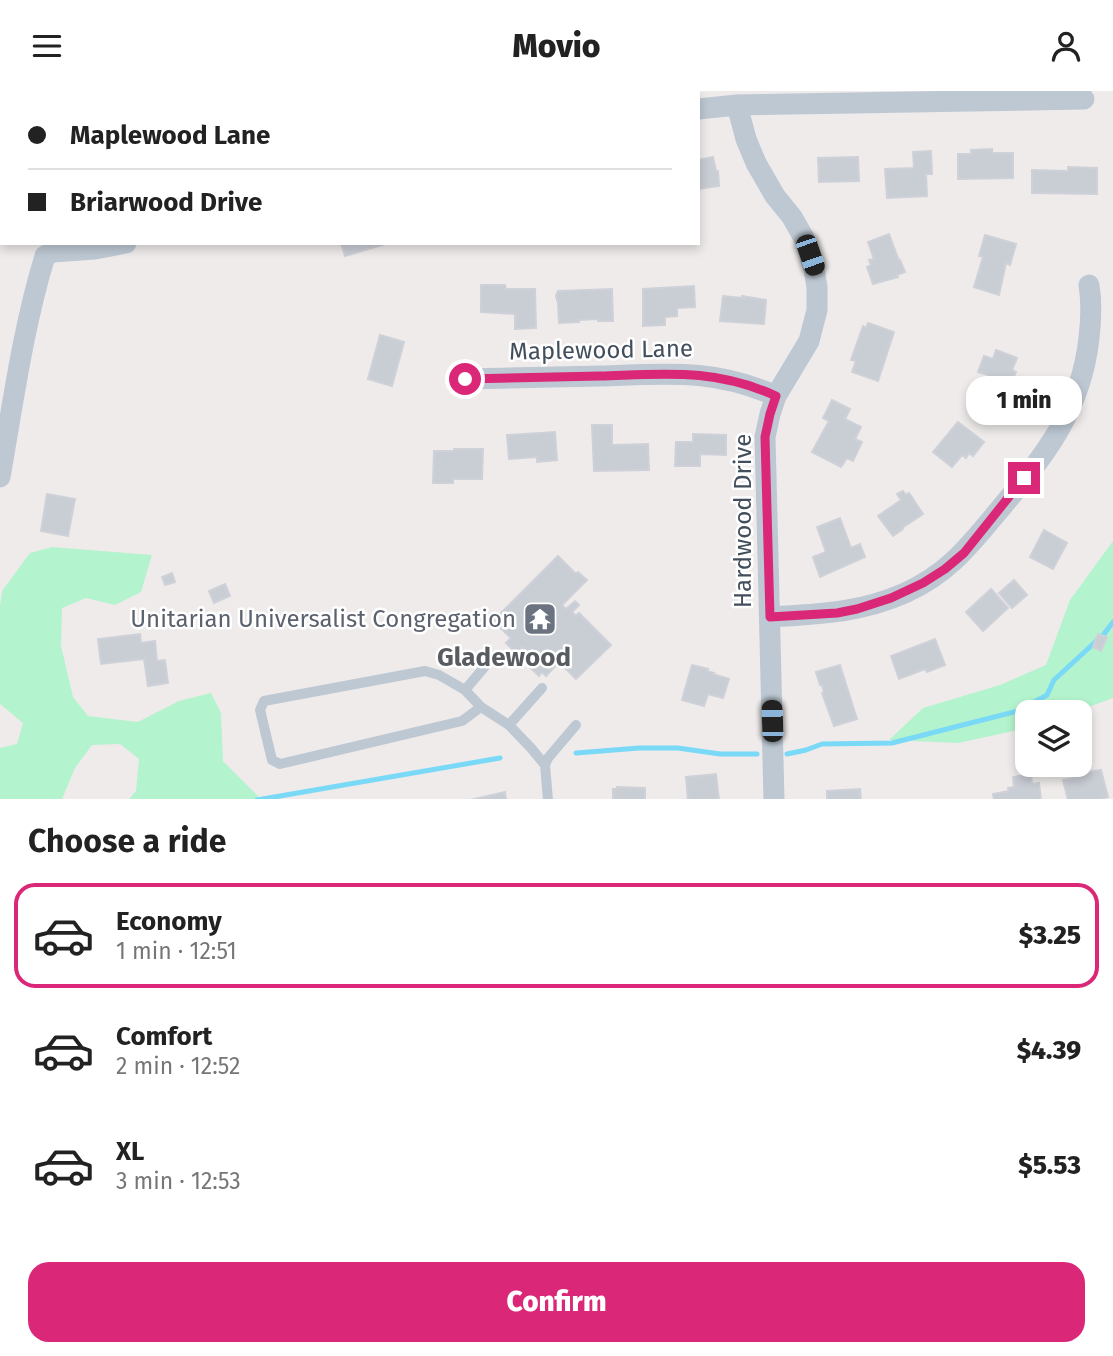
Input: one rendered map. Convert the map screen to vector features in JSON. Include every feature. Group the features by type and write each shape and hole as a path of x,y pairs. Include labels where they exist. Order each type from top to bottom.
{"street":[{"path":"700,109 737,105 1084,99"},
{"name":"Hardwood Drive","path":"737,105 756,163 775,197 792,217 805,240 817,287 817,310 809,341 776,396 765,437 774,799"},
{"path":"0,477 20,361 46,250 53,252 95,249 115,245"},
{"path":"770,617 837,613 876,604 923,583 964,553 1048,448 1070,409 1080,386 1087,355 1091,323 1089,285"},
{"name":"Maplewood Lane","path":"465,379 685,374 724,378 776,396"}],"lane":[{"path":"465,690 492,659"},
{"path":"481,708 462,721 280,764 272,760 260,711 264,701 425,671 439,675 465,690 481,708 509,725 545,765"},
{"path":"509,725 542,688"},
{"path":"548,799 545,765 576,725"}],"green space":[{"path":"1113,541 1113,698 1092,706 1092,700 1015,700 1015,731 958,743 889,740 923,708 1000,685 1046,665 1070,600"},
{"path":"52,547 152,555 141,592 115,605 86,598 62,608 61,646 73,697 88,716 138,722 179,701 211,693 221,713 223,761 261,799 129,799 136,791 139,759 120,744 92,745 75,768 62,799 0,799 0,748 17,744 23,723 0,704 2,591 30,553"}],"building":[{"path":"992,149 992,153 1013,153 1013,178 958,179 958,154"},
{"path":"931,151 932,174 926,174 927,196 887,198 885,169 914,168 913,152"},
{"path":"713,157 719,186 700,189 700,160"},
{"path":"858,157 859,181 819,182 818,158"},
{"path":"1068,167 1097,168 1097,194 1032,193 1032,170 1068,171"},
{"path":"889,234 905,272 897,275 898,277 873,284 867,267 871,265 869,260 874,259 868,242"},
{"path":"985,235 1016,244 1010,265 1006,263 999,295 974,287 983,257 979,256"},
{"path":"342,245 382,245 345,256"},
{"path":"481,285 505,285 506,289 535,289 536,328 515,329 515,314 481,312"},
{"path":"694,286 695,307 677,308 677,316 665,317 665,325 643,326 643,289"},
{"path":"612,289 613,321 598,319 559,323 556,296 558,291"},
{"path":"723,296 766,300 764,324 720,321"},
{"path":"868,323 894,332 878,381 852,372 856,361 851,360 863,326 866,328"},
{"path":"380,335 404,342 392,386 368,379"},
{"path":"996,350 1017,358 1012,370 1016,372 1013,379 1010,378 1006,391 985,384 988,375 978,372 984,356 993,359"},
{"path":"832,400 850,409 845,419 861,427 855,439 862,442 853,461 847,458 841,467 812,452 829,421 823,418"},
{"path":"958,422 984,442 973,456 969,453 966,458 962,455 952,467 933,452"},
{"path":"592,425 612,425 612,445 648,444 649,470 594,471"},
{"path":"555,432 557,460 537,462 537,457 509,459 507,435"},
{"path":"693,434 726,435 726,455 700,454 700,466 675,466 676,442 693,442"},
{"path":"483,449 482,479 453,479 453,483 433,483 434,451"},
{"path":"903,491 906,495 909,493 923,514 893,536 878,516 901,500 897,494"},
{"path":"47,494 75,499 68,536 41,531"},
{"path":"840,518 851,548 860,544 865,557 820,577 813,557 826,552 817,527"},
{"path":"1044,530 1067,543 1053,569 1030,557"},
{"name":"Unitarian Universalist Congregation","path":"558,556 576,574 578,572 587,580 562,605 566,609 575,601 579,605 572,612 576,616 579,613 611,645 576,679 559,662 546,676 542,672 539,676 519,657 526,650 522,647 516,653 506,643 511,638 493,621"},
{"path":"172,573 175,582 165,585 162,577"},
{"path":"1014,580 1027,595 1012,608 999,593"},
{"path":"225,584 230,596 214,603 209,591"},
{"path":"991,589 1008,608 983,631 966,612"},
{"path":"140,634 141,643 155,641 157,661 165,660 168,683 148,686 144,659 101,664 98,639"},
{"path":"1098,634 1107,637 1101,651 1093,647"},
{"path":"935,639 945,665 899,679 891,656"},
{"path":"692,665 729,679 723,698 708,694 704,706 682,700"},
{"path":"840,665 857,719 834,726 816,672"},
{"path":"1101,770 1108,797 1068,799 1063,780 1092,777 1092,771"},
{"path":"716,774 719,799 688,799 686,777"},
{"path":"1013,777 1031,777 1032,784 1039,783 1041,799 994,799 993,794 1009,791 1008,788 1014,787"},
{"path":"645,788 645,799 613,799 613,789"},
{"path":"860,789 861,799 827,799 827,791"},
{"path":"505,792 506,799 474,799"}],"waterway":[{"path":"787,754 822,744 892,743 1018,711 1047,695 1054,680 1104,634 1113,622"},
{"path":"576,753 678,748 720,754 757,754"},
{"path":"263,799 500,758"}],"place":[{"name":"Unitarian Universalist Congregation","path":"540,619"}],"district":[{"name":"Gladewood","path":"504,657"}],"route":[{"path":"465,379 705,375 743,383 776,396 765,437 770,617 837,613 857,609 876,604 923,583 964,553 1024,478"}]}
